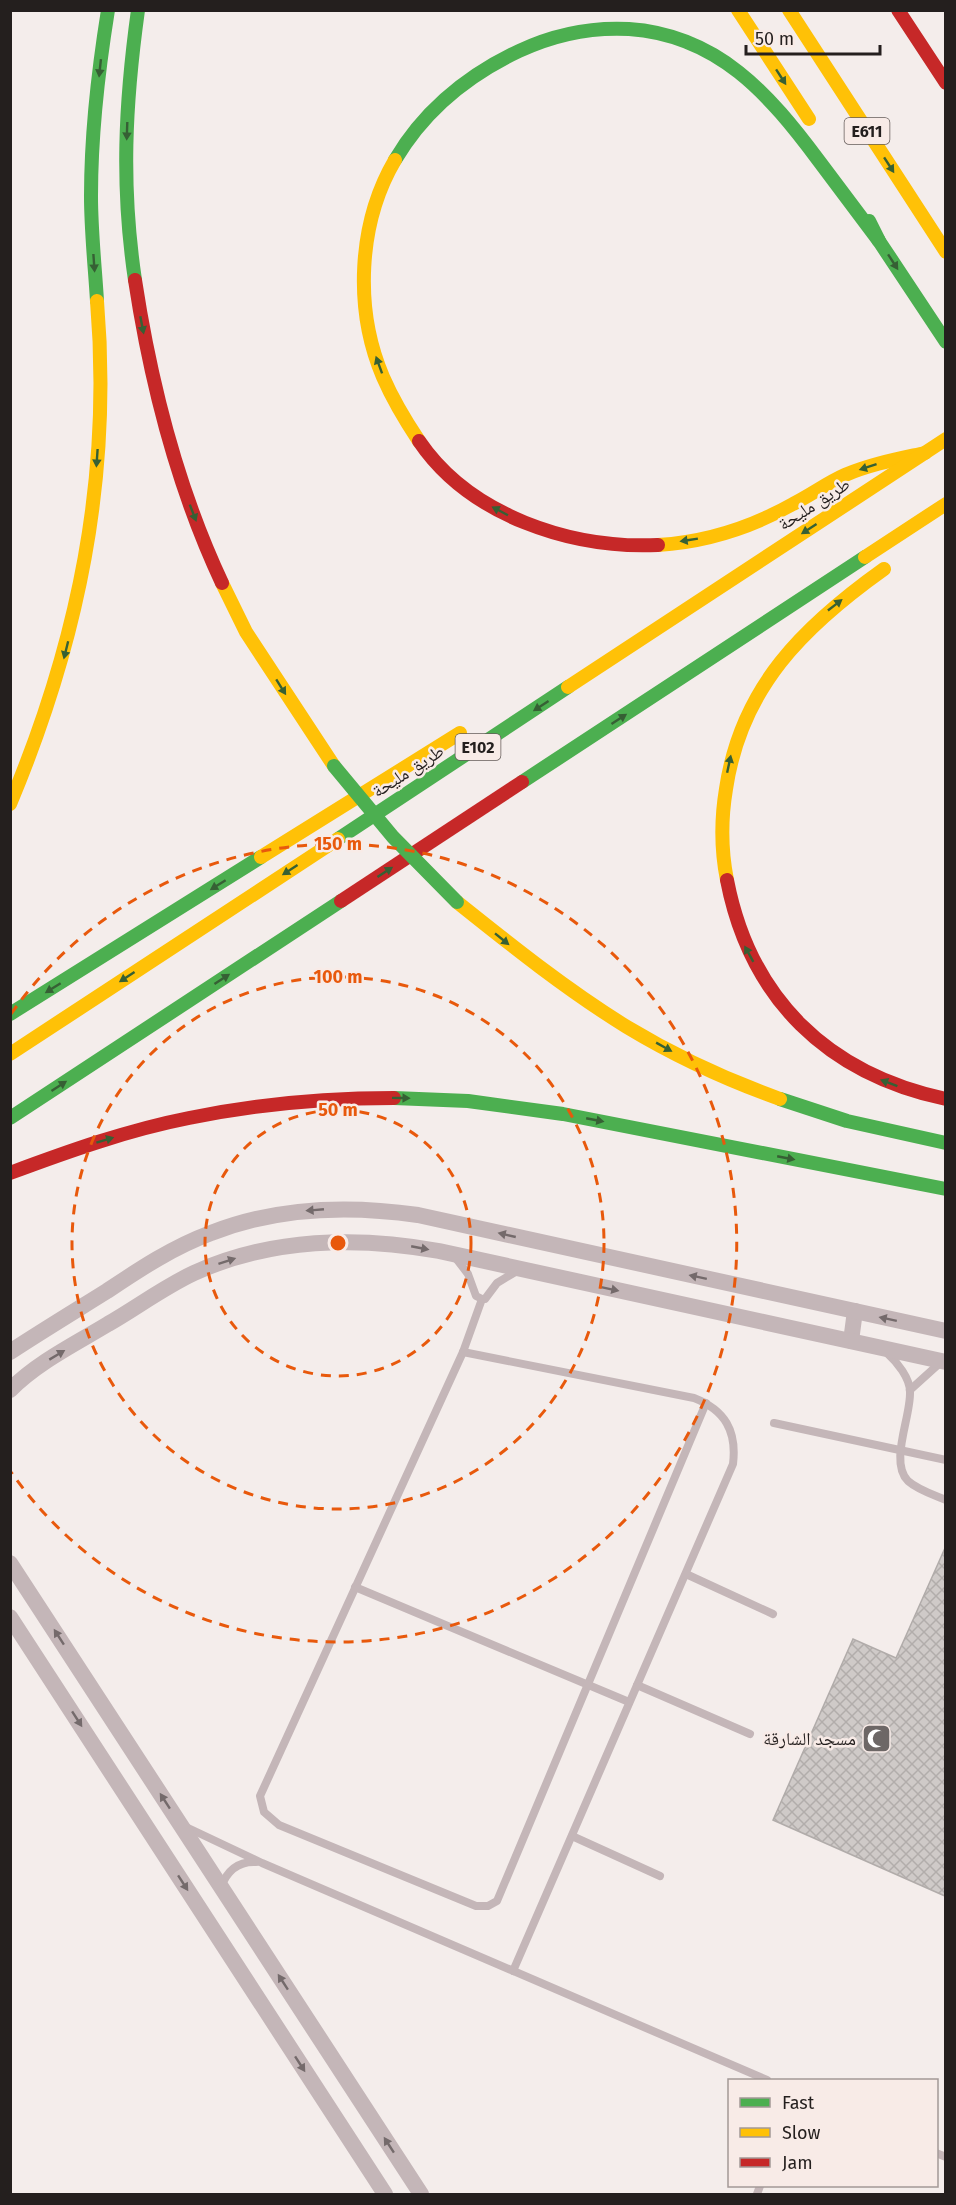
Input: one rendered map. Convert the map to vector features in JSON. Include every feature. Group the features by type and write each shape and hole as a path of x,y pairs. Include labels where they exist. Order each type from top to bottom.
{"highway":[{"path":"10,804 33,751 62,664 84,568 91,519 99,440 101,371 91,196 96,108 108,10"},
{"path":"138,10 129,89 125,180 138,306 150,368 166,430 184,491 233,608 281,688 334,766 393,837 457,902 568,988 627,1026 689,1061 777,1098 868,1127 945,1143"},
{"path":"738,10 819,134"},
{"name":"E611","path":"789,10 945,252"},
{"path":"898,10 945,83"},
{"path":"879,240 778,109 739,71 702,47 666,34 629,28 591,30 544,41 491,65 444,99 405,143 389,170 377,200 369,230 364,262 364,293 368,325 375,356 386,385 408,426 430,456 457,482 494,509 552,533 585,541 654,545 700,539 755,523 787,508 836,479 858,470 925,453"},
{"path":"835,161 879,240 945,342"},
{"name":"طريق مليحة","path":"10,1054 945,439"},
{"path":"10,1118 945,504"},
{"path":"898,558 816,620 789,650 761,690 731,752 723,791 721,830 723,869 731,908 744,945 763,980 787,1011 815,1039 848,1063 883,1081 914,1093 945,1099"},
{"path":"524,699 632,646"},
{"path":"10,1014 471,726"},
{"path":"10,1173 98,1143 188,1118 250,1107 312,1101 417,1099 501,1104 563,1114 945,1189"}],"street":[{"path":"10,1353 151,1262 192,1240 269,1216 327,1209 368,1209 418,1215 945,1331"},
{"path":"10,1390 36,1368 193,1274 242,1256 294,1245 352,1241 410,1246 453,1254 944,1362"},
{"path":"851,1341 855,1311"},
{"path":"10,1563 421,2194"},
{"path":"10,1617 385,2194"}],"lane":[{"path":"453,1254 468,1274 476,1296 482,1299"},
{"path":"522,1269 503,1278 485,1299 482,1299 463,1352 260,1796 264,1812 279,1825 476,1906 488,1906 500,1897 706,1403"},
{"path":"885,1350 898,1364 910,1390 900,1467 907,1480 914,1486 945,1500"},
{"path":"463,1352 685,1396 706,1403 720,1413 734,1441 733,1464 513,1971"},
{"path":"910,1390 944,1362"},
{"path":"774,1423 945,1461"},
{"path":"686,1574 773,1614"},
{"path":"355,1587 629,1702"},
{"path":"637,1685 750,1734"},
{"path":"180,1824 262,1863 765,2079"},
{"path":"572,1836 660,1876"},
{"path":"221,1887 224,1879 236,1866 249,1862 262,1863"}],"building":[{"name":"مسجد الشارقة","path":"945,1548 945,1896 773,1820 853,1639 896,1658"}],"traffic: fast":[{"path":"97,301 91,173 96,103 108,10"},
{"path":"135,280 128,211 126,145 130,79 138,10"},
{"path":"395,160 419,126 449,96 482,71 519,51 559,36 586,31 629,29 661,34 689,43 715,56 739,72 760,91 800,136 879,241"},
{"path":"869,221 879,241 946,342"},
{"path":"522,782 865,557"},
{"path":"338,839 568,687"},
{"path":"334,766 393,837 457,902"},
{"path":"10,1014 261,857"},
{"path":"10,1118 341,901"},
{"path":"394,1098 468,1101 563,1114 946,1189"},
{"path":"780,1099 847,1121 946,1143"}],"traffic: slow":[{"path":"738,10 809,119"},
{"path":"789,10 946,252"},
{"path":"395,160 373,211 367,238 364,295 367,323 383,377 419,441"},
{"path":"10,804 34,743 54,682 85,558 94,495 99,431 100,367 97,301"},
{"path":"568,687 946,439"},
{"path":"658,545 693,541 728,532 761,520 845,475 925,453"},
{"path":"865,557 946,504"},
{"path":"727,880 723,846 724,800 734,753 746,720 761,690 803,637 828,613 884,569"},
{"path":"222,583 246,632 334,766"},
{"path":"261,857 460,733"},
{"path":"10,1054 338,839"},
{"path":"457,902 561,983 627,1027 702,1067 780,1099"}],"traffic: jam":[{"path":"898,10 946,83"},
{"path":"135,280 149,358 168,435 192,510 222,583"},
{"path":"419,441 440,467 466,489 494,508 525,523 558,534 591,541 625,545 658,545"},
{"path":"341,901 522,782"},
{"path":"727,880 738,923 754,961 775,995 801,1025 831,1050 865,1071 904,1087 946,1099"},
{"path":"10,1173 121,1135 189,1118 292,1103 394,1098"}],"place":[{"name":"مسجد الشارقة","path":"877,1739"}]}
